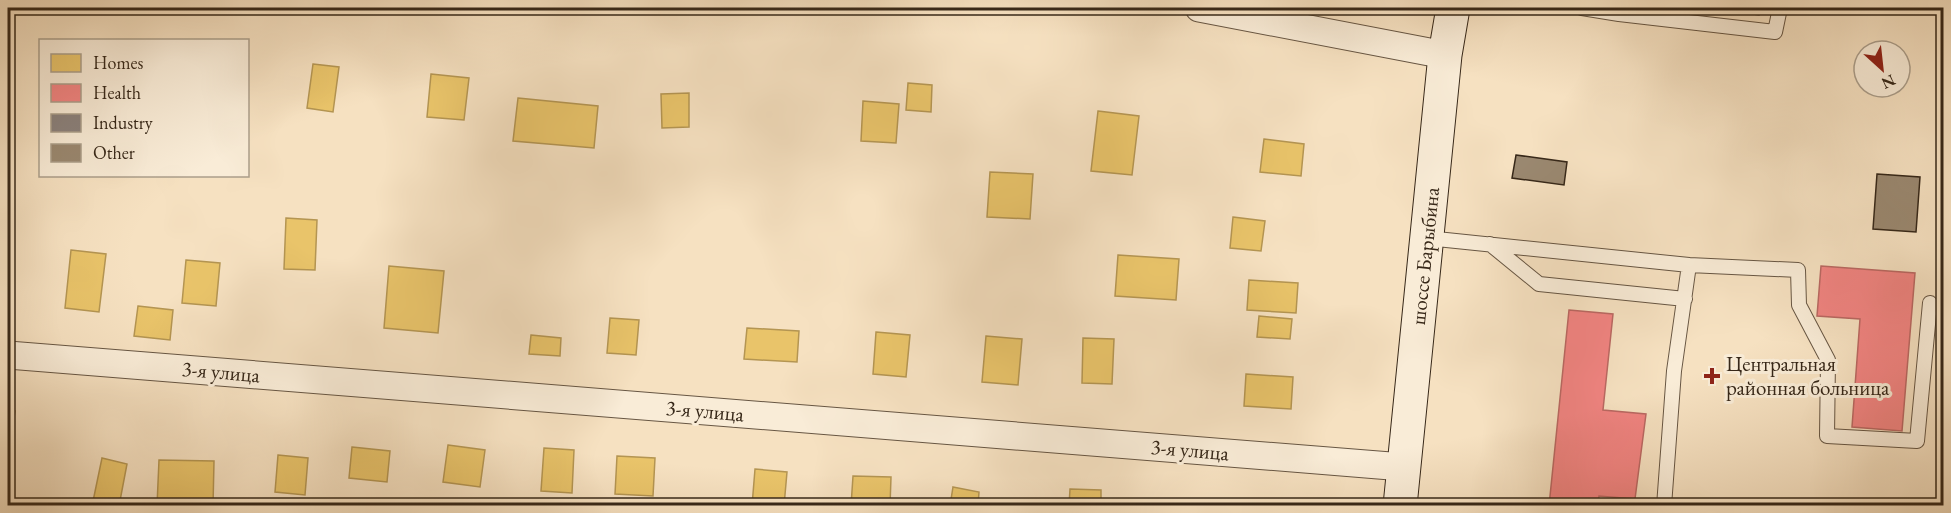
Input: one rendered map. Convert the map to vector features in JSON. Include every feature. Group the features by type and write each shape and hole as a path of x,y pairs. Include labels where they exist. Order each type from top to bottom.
{"main road":[{"name":"шоссе Барыбина","path":"1400,506 1445,55 1453,8"}],"street":[{"path":"1198,8 1445,55"},
{"name":"3-я улица","path":"8,356 1403,467"}],"lane":[{"path":"1582,8 1775,32 1780,8"},
{"path":"1427,238 1689,264 1798,270 1799,305 1828,360 1827,436 1917,441 1930,303"},
{"path":"1490,244 1539,284 1685,299"},
{"path":"1664,506 1674,371 1689,264"}],"building: Homes":[{"path":"313,64 339,67 333,112 307,108"},
{"path":"431,74 469,78 464,120 427,117"},
{"path":"908,83 932,85 931,112 906,110"},
{"path":"689,93 689,127 662,128 661,94"},
{"path":"518,98 598,106 594,148 513,141"},
{"path":"863,101 899,104 896,143 861,141"},
{"path":"1098,111 1139,116 1132,175 1091,171"},
{"path":"1264,139 1304,144 1301,176 1260,172"},
{"path":"990,172 1033,174 1030,219 987,217"},
{"path":"1233,217 1265,221 1261,251 1230,248"},
{"path":"286,218 317,220 315,270 284,269"},
{"path":"71,250 106,254 99,312 65,308"},
{"path":"1118,255 1179,259 1176,300 1115,296"},
{"path":"186,260 220,263 216,306 182,303"},
{"path":"389,266 444,271 438,333 384,328"},
{"path":"1249,280 1298,283 1296,313 1247,310"},
{"path":"138,306 173,310 170,340 134,336"},
{"path":"1259,316 1292,319 1290,339 1257,337"},
{"path":"610,318 639,320 636,355 607,353"},
{"path":"747,328 799,331 797,362 744,359"},
{"path":"876,332 910,335 906,377 873,374"},
{"path":"531,335 561,338 560,356 529,354"},
{"path":"986,336 1022,339 1018,385 982,382"},
{"path":"1083,338 1114,339 1112,384 1082,383"},
{"path":"1246,374 1293,377 1291,409 1244,406"},
{"path":"8,410 15,411 10,445 8,445"},
{"path":"448,445 485,450 480,487 443,482"},
{"path":"352,447 390,451 387,482 349,478"},
{"path":"544,448 574,450 572,493 541,491"},
{"path":"278,455 308,458 305,495 275,492"},
{"path":"617,456 655,458 653,496 615,494"},
{"path":"102,458 127,464 119,506 92,506"},
{"path":"159,460 214,461 213,506 157,506"},
{"path":"755,469 787,472 784,506 752,506"},
{"path":"853,476 891,477 890,506 851,506"},
{"path":"953,487 979,492 978,506 950,506"},
{"path":"1070,489 1101,490 1101,506 1069,506"}],"building: Health":[{"path":"1821,266 1915,273 1902,431 1852,427 1860,319 1817,316"},
{"path":"1569,310 1613,314 1603,410 1646,414 1635,499 1599,496 1598,506 1549,506"},
{"path":"1943,318 1944,364 1938,364"}],"building: Industry":[{"path":"1711,8 1761,8 1759,15"}],"building: Other":[{"path":"1516,155 1567,162 1564,185 1512,178"},
{"path":"1877,174 1920,177 1916,232 1873,229"}],"place":[{"name":"Центральная районная больница","path":"1712,376"}]}
